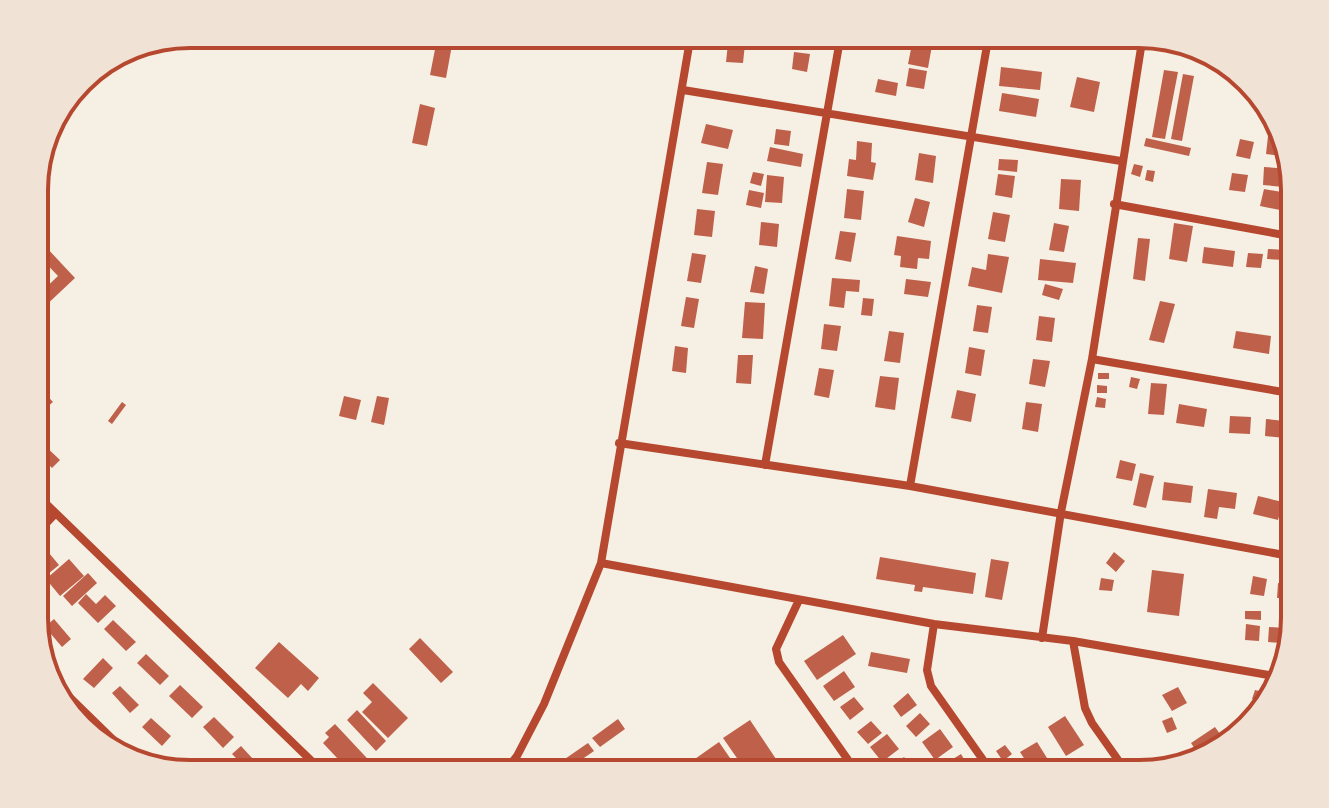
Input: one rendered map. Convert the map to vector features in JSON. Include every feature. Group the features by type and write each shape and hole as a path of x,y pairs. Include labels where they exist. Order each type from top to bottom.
{"street":[{"path":"514,760 544,704 601,563 619,443 689,48"},
{"path":"765,465 839,48"},
{"path":"910,486 987,48"},
{"path":"1042,638 1061,512 1092,359 1141,48"},
{"path":"683,90 1121,161"},
{"path":"1114,204 1281,234"},
{"path":"1092,359 1281,392"},
{"path":"619,443 910,486 1281,554"},
{"path":"48,507 310,760"},
{"path":"48,521 55,514"},
{"path":"601,563 934,624 1073,641 1268,675"},
{"path":"799,600 776,649 779,662 848,760"},
{"path":"934,624 927,670 931,686 983,760"},
{"path":"1073,641 1085,708 1118,760"},
{"path":"80,708 105,732"}],"building":[{"path":"435,48 451,48 446,78 430,75"},
{"path":"728,48 745,48 743,63 726,62"},
{"path":"911,48 932,48 928,68 908,64"},
{"path":"794,52 810,54 807,72 792,69"},
{"path":"1001,67 1042,72 1040,90 999,86"},
{"path":"909,68 927,71 924,89 906,86"},
{"path":"1164,70 1178,72 1165,139 1152,137"},
{"path":"1183,74 1194,76 1182,141 1171,139"},
{"path":"1077,77 1100,82 1094,112 1070,107"},
{"path":"878,79 898,83 896,96 875,92"},
{"path":"1002,93 1039,99 1036,117 999,111"},
{"path":"420,104 435,108 427,146 412,143"},
{"path":"706,124 733,130 728,149 701,143"},
{"path":"776,129 791,131 789,146 774,144"},
{"path":"1268,136 1270,136 1276,155 1266,154"},
{"path":"1146,138 1191,148 1189,156 1144,146"},
{"path":"1240,139 1254,142 1250,159 1236,156"},
{"path":"857,141 872,143 871,162 876,163 873,180 847,176 849,159 856,160"},
{"path":"770,147 803,154 801,167 767,161"},
{"path":"919,153 936,156 933,183 915,180"},
{"path":"999,159 1018,160 1017,172 998,170"},
{"path":"707,162 723,164 718,195 702,193"},
{"path":"1134,164 1143,166 1140,177 1131,174"},
{"path":"1264,167 1279,168 1281,187 1263,185"},
{"path":"1147,170 1155,171 1153,182 1145,180"},
{"path":"753,172 764,174 761,186 750,183"},
{"path":"1232,173 1248,175 1245,192 1229,190"},
{"path":"998,174 1015,176 1012,198 995,195"},
{"path":"767,175 784,177 782,203 765,202"},
{"path":"1061,179 1081,180 1079,211 1059,209"},
{"path":"847,189 864,191 861,220 844,218"},
{"path":"1264,189 1281,192 1281,210 1260,206"},
{"path":"749,190 764,193 761,208 746,205"},
{"path":"915,198 930,202 924,227 908,222"},
{"path":"697,209 715,211 712,237 694,235"},
{"path":"993,212 1010,215 1005,242 988,239"},
{"path":"761,222 779,224 777,247 759,245"},
{"path":"1054,223 1069,226 1064,252 1049,250"},
{"path":"1174,223 1193,226 1187,262 1169,259"},
{"path":"840,231 856,233 851,262 835,259"},
{"path":"897,236 931,241 929,259 918,258 917,269 900,267 901,256 894,255"},
{"path":"1138,238 1150,239 1145,281 1133,279"},
{"path":"1204,247 1235,251 1233,267 1202,263"},
{"path":"48,249 75,278 48,303 48,286 58,276 48,266"},
{"path":"1268,249 1281,250 1281,260 1267,259"},
{"path":"692,253 706,255 701,283 687,281"},
{"path":"1248,253 1263,254 1261,268 1246,267"},
{"path":"988,254 1009,257 1002,293 968,286 972,267 986,270"},
{"path":"1040,259 1076,263 1073,283 1038,280"},
{"path":"755,266 768,269 764,294 750,292"},
{"path":"832,278 860,280 859,292 846,291 844,308 829,306"},
{"path":"906,279 931,282 928,297 904,294"},
{"path":"1045,284 1063,289 1059,300 1042,295"},
{"path":"686,297 699,299 694,328 681,326"},
{"path":"863,298 874,299 872,316 861,315"},
{"path":"1160,301 1175,304 1164,343 1149,340"},
{"path":"745,302 765,303 763,339 742,338"},
{"path":"977,305 992,307 988,333 973,331"},
{"path":"1039,316 1055,318 1052,342 1036,340"},
{"path":"824,324 841,326 837,351 821,349"},
{"path":"889,331 904,333 900,363 884,361"},
{"path":"1236,331 1271,336 1269,354 1233,348"},
{"path":"675,346 688,348 686,373 672,371"},
{"path":"969,347 985,350 981,376 965,373"},
{"path":"738,355 753,355 751,384 736,383"},
{"path":"1033,359 1050,361 1045,387 1029,384"},
{"path":"819,368 834,370 829,398 814,395"},
{"path":"1098,373 1109,373 1109,379 1098,379"},
{"path":"880,376 899,378 895,410 875,407"},
{"path":"1131,377 1140,379 1137,389 1129,387"},
{"path":"1151,383 1167,384 1164,415 1148,414"},
{"path":"1097,385 1107,386 1107,393 1097,393"},
{"path":"957,390 976,394 971,422 951,418"},
{"path":"344,396 361,400 356,420 339,416"},
{"path":"377,396 389,398 384,425 371,422"},
{"path":"1097,397 1106,399 1105,408 1095,407"},
{"path":"122,402 126,405 112,424 108,421"},
{"path":"1026,402 1042,404 1038,432 1022,429"},
{"path":"1179,404 1207,409 1204,427 1176,423"},
{"path":"1230,416 1251,417 1250,434 1229,433"},
{"path":"1266,419 1281,421 1281,438 1265,436"},
{"path":"48,449 60,460 52,468 48,464"},
{"path":"1120,460 1136,464 1132,481 1116,478"},
{"path":"1140,473 1154,476 1146,508 1133,505"},
{"path":"1164,482 1193,486 1191,503 1162,500"},
{"path":"1208,489 1237,493 1235,509 1219,507 1217,519 1204,517"},
{"path":"1258,496 1281,502 1278,520 1253,514"},
{"path":"48,552 59,565 48,574"},
{"path":"1114,552 1125,561 1116,572 1106,563"},
{"path":"880,557 976,573 973,594 923,587 922,592 914,591 915,585 876,579"},
{"path":"69,559 84,576 60,596 48,577"},
{"path":"991,559 1009,562 1002,600 985,597"},
{"path":"1152,570 1184,574 1179,616 1147,612"},
{"path":"88,573 97,583 72,606 63,596"},
{"path":"1253,576 1267,579 1264,596 1250,594"},
{"path":"1101,578 1114,580 1112,591 1099,590"},
{"path":"1278,583 1281,583 1281,598 1277,598"},
{"path":"86,594 96,604 105,595 116,606 98,623 78,603"},
{"path":"1245,611 1261,611 1261,620 1245,619"},
{"path":"54,619 71,639 62,647 49,631 48,624"},
{"path":"113,620 136,642 126,651 104,629"},
{"path":"1246,624 1260,626 1259,641 1245,640"},
{"path":"1269,627 1281,628 1278,643 1268,642"},
{"path":"843,635 856,654 817,680 804,661"},
{"path":"420,638 453,672 441,683 409,649"},
{"path":"279,642 319,678 308,691 301,684 288,698 255,668"},
{"path":"871,652 910,659 907,673 868,666"},
{"path":"146,654 169,676 160,685 137,663"},
{"path":"103,658 113,668 94,688 83,679"},
{"path":"844,671 855,687 834,701 823,686"},
{"path":"373,683 408,718 388,738 362,712 372,702 363,693"},
{"path":"180,685 203,707 192,718 169,696"},
{"path":"120,686 139,705 130,713 112,693"},
{"path":"1178,687 1187,703 1172,711 1162,695"},
{"path":"1255,690 1260,691 1255,700 1252,699"},
{"path":"908,693 917,705 901,717 893,706"},
{"path":"854,697 864,709 850,720 840,707"},
{"path":"357,710 386,741 376,751 347,720"},
{"path":"920,713 930,724 916,737 906,726"},
{"path":"1065,716 1084,745 1066,756 1048,727"},
{"path":"214,717 234,737 223,748 203,727"},
{"path":"1172,717 1177,729 1167,733 1162,721"},
{"path":"151,718 171,736 162,746 142,727"},
{"path":"618,719 625,729 600,747 592,738"},
{"path":"750,720 777,760 738,760 723,738"},
{"path":"871,721 882,733 868,744 857,732"},
{"path":"335,724 369,760 339,760 323,743 329,737 325,733"},
{"path":"1215,727 1220,734 1195,748 1191,743"},
{"path":"940,729 953,747 935,760 922,742"},
{"path":"887,734 899,749 880,760 870,747"},
{"path":"719,742 731,760 693,760"},
{"path":"1037,742 1048,760 1025,760 1020,752"},
{"path":"588,743 594,751 581,760 563,760"},
{"path":"1005,745 1012,754 1002,760 996,751"},
{"path":"241,746 254,760 238,760 232,754"}]}
